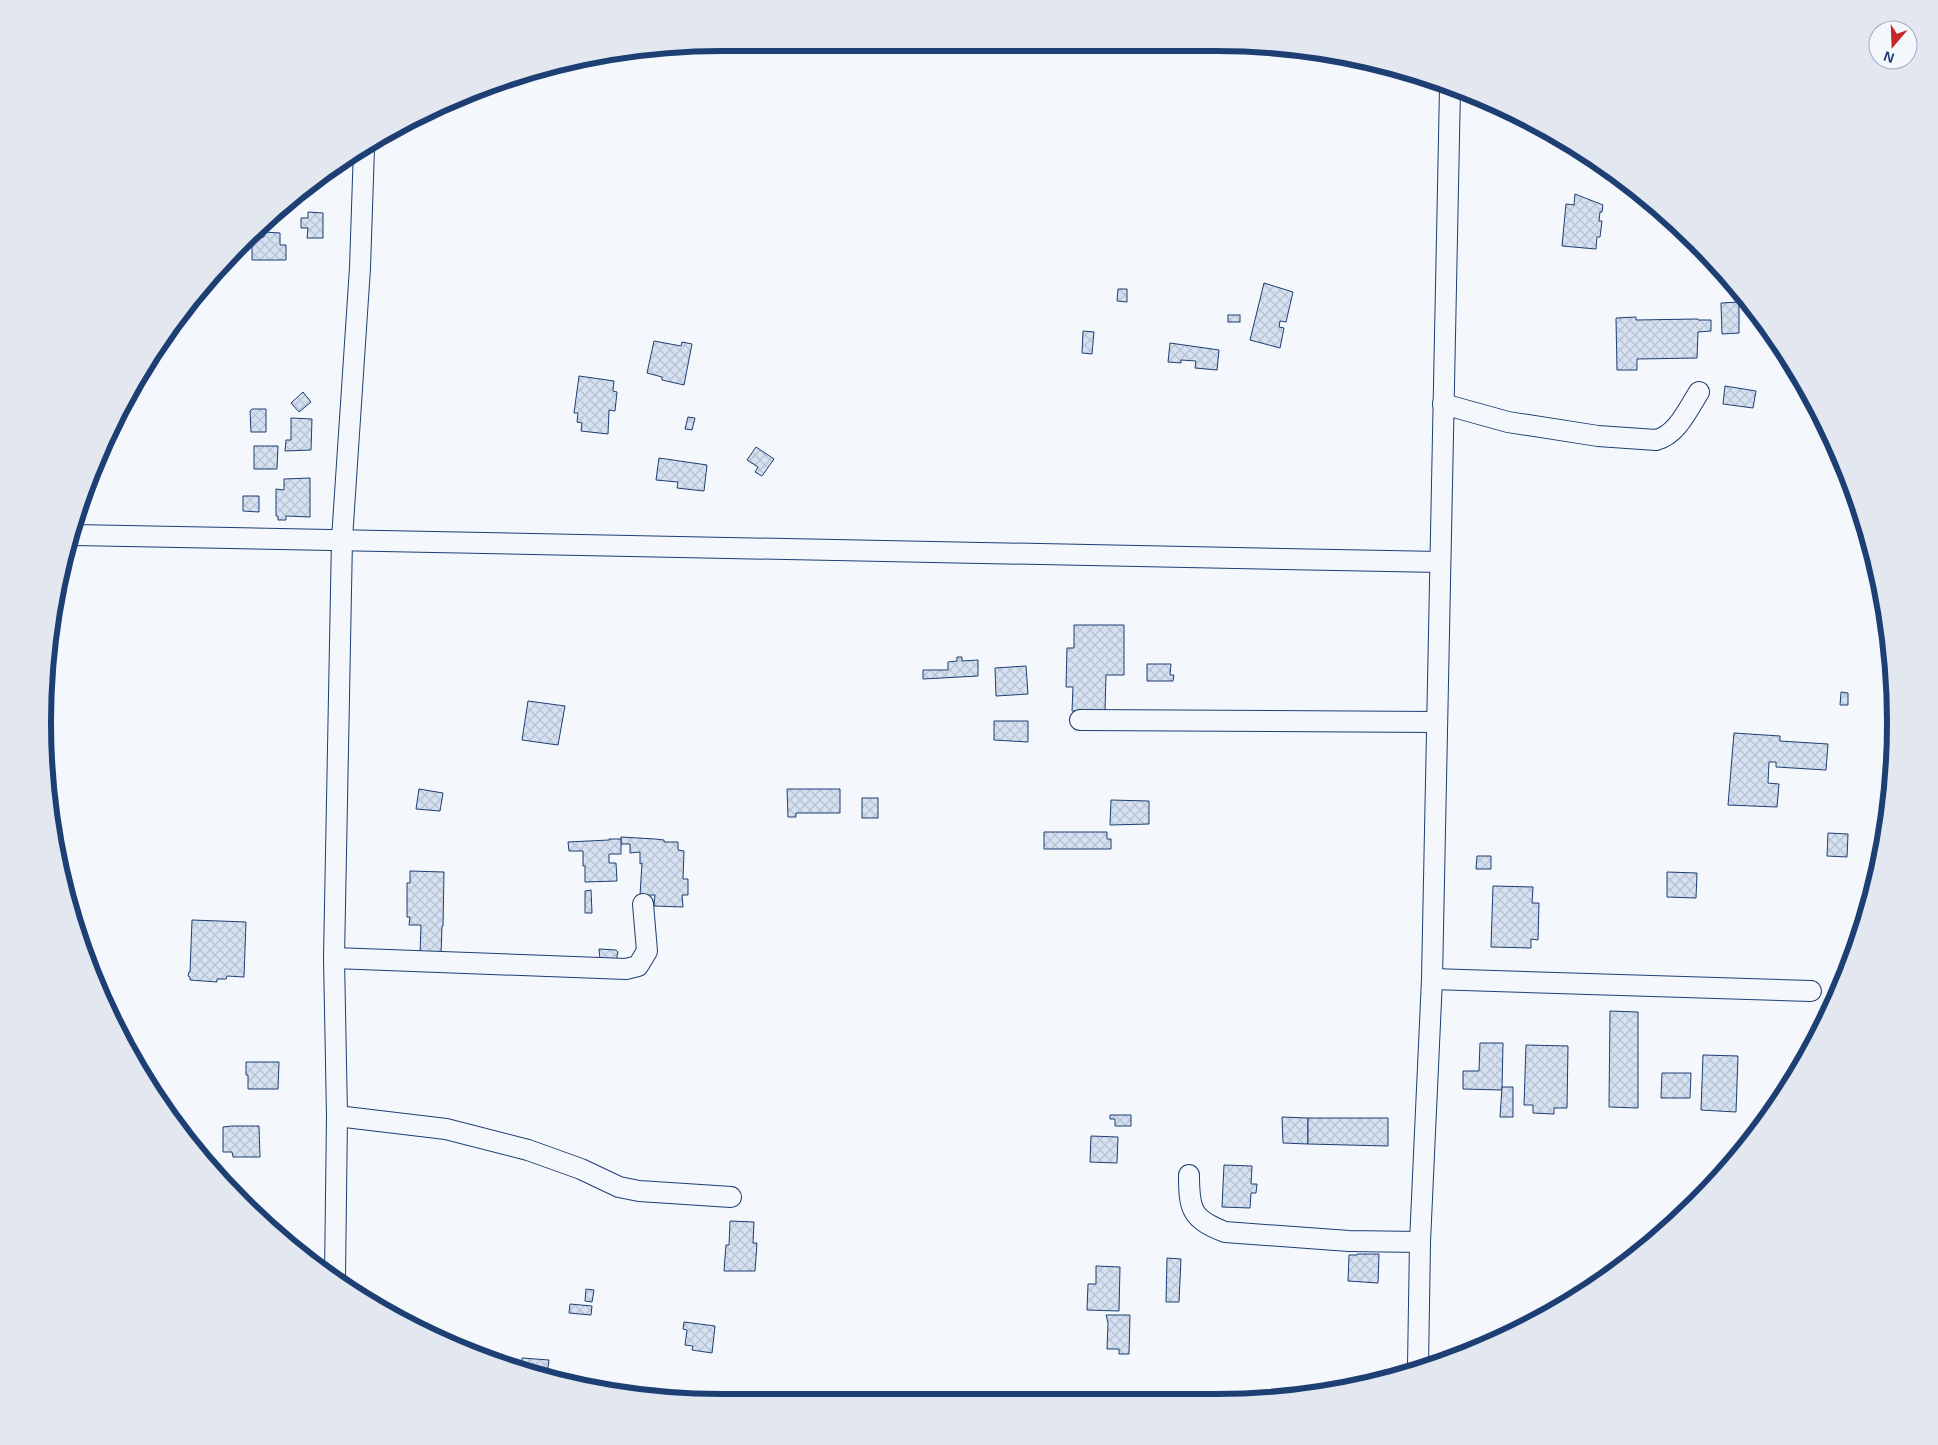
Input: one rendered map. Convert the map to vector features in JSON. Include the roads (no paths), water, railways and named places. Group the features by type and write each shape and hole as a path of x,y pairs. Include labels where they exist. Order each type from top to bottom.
{"street":[{"path":"1418,1362 1420,1242 1432,979 1450,94"},
{"path":"334,1270 337,1116 334,958 342,539 360,268 364,155"},
{"path":"1443,404 1508,422 1598,436 1656,440 1664,438 1673,431 1699,392"},
{"path":"78,535 1440,562"},
{"path":"1080,720 1437,722"},
{"path":"334,958 626,970 638,966 647,952 643,904"},
{"path":"1432,979 1811,991"},
{"path":"337,1116 446,1129 528,1150 581,1169 619,1187 639,1191 731,1197"},
{"path":"1189,1175 1189,1199 1196,1216 1208,1226 1224,1232 1349,1241 1420,1242"}]}
